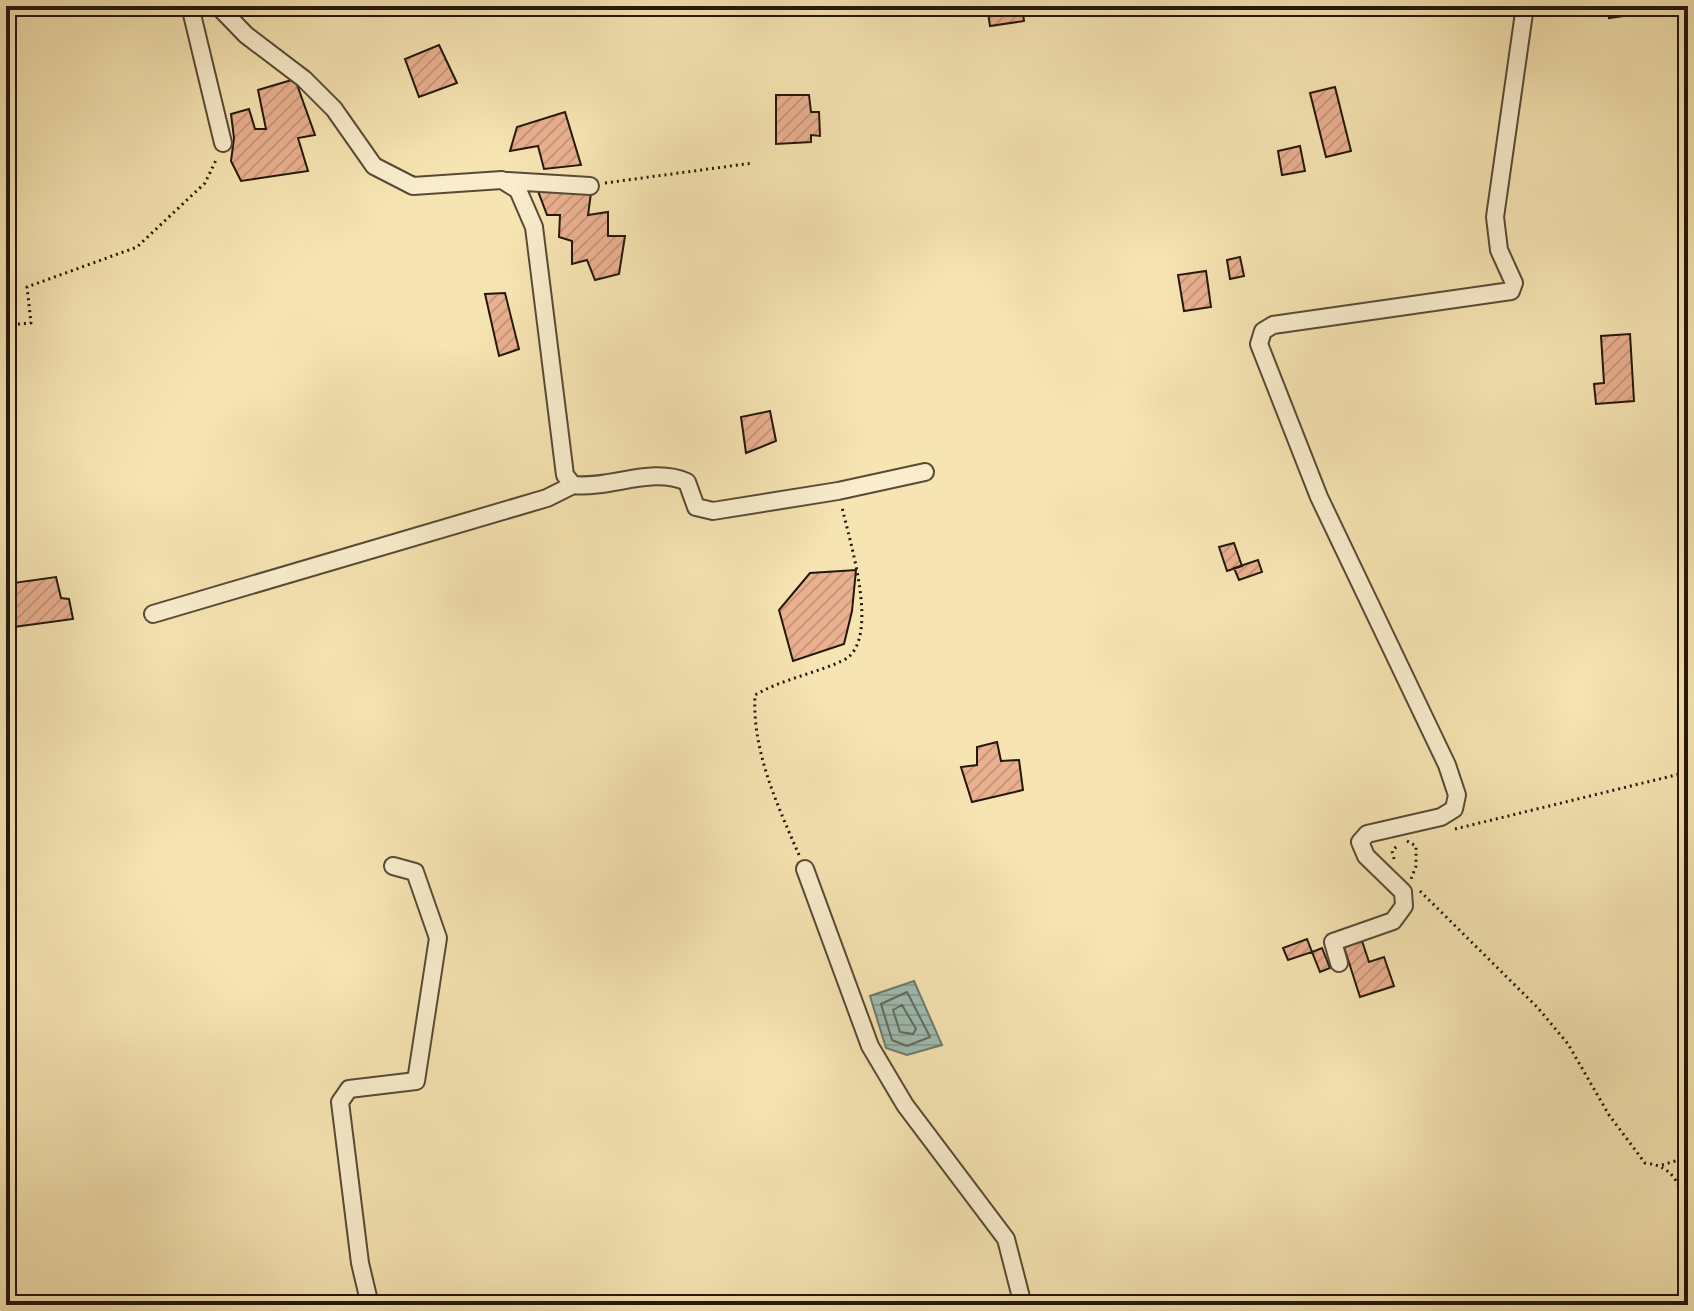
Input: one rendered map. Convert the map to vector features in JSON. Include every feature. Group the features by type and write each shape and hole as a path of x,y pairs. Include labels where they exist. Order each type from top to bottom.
{"street":[{"path":"190,6 223,143"},
{"path":"218,6 246,35 304,79 324,99 374,166 413,186 502,180 590,186"},
{"path":"1339,963 1333,942 1393,921 1404,906 1403,892 1366,856 1360,842 1367,834 1441,817 1454,809 1457,795 1440,750 1319,497 1259,344 1263,331 1273,325 1511,291 1514,283 1499,250 1495,217 1525,6"},
{"path":"502,180 518,190 534,227 565,475 573,485"},
{"path":"153,614 547,498 573,485 591,487 670,474 687,482 696,507 713,511 838,491 925,472"},
{"path":"370,1305 360,1263 340,1102 349,1089 416,1081 438,938 415,872 393,866"},
{"path":"805,869 870,1046 905,1105 1006,1239 1023,1305"}],"path":[{"path":"6,325 31,323 27,287 137,247 205,183 223,143"},
{"path":"590,186 753,163"},
{"path":"805,869 764,766 754,719 755,695 780,681 846,660 855,648 864,604 838,491"},
{"path":"1451,830 1688,772"},
{"path":"1394,860 1392,851 1407,841 1422,838"},
{"path":"1407,841 1416,846 1416,866 1411,880 1461,935 1538,1008 1568,1044 1609,1115 1645,1163 1662,1165 1688,1157"},
{"path":"1662,1165 1678,1180 1688,1212"}],"water":[{"path":"914,981 942,1045 907,1055 886,1048 870,996"}],"building":[{"path":"987,6 1022,6 1024,21 990,26"},
{"path":"1608,6 1644,6 1645,13 1609,18"},
{"path":"439,45 457,83 419,97 405,59"},
{"path":"295,79 315,135 298,138 308,171 241,181 231,161 234,138 231,114 249,109 255,129 266,129 258,90"},
{"path":"1335,87 1351,151 1326,157 1310,93"},
{"path":"776,95 809,95 811,112 819,112 820,136 811,135 811,142 776,144"},
{"path":"565,112 581,165 544,169 538,146 510,151 517,127"},
{"path":"1300,146 1305,171 1282,175 1278,151"},
{"path":"538,191 591,193 588,215 608,212 608,236 625,236 619,274 595,280 587,260 572,264 572,241 559,237 560,215 547,215"},
{"path":"1240,257 1244,276 1230,279 1227,260"},
{"path":"1206,271 1211,307 1184,311 1178,275"},
{"path":"505,293 519,349 499,356 485,294"},
{"path":"1630,334 1634,401 1596,404 1594,384 1604,383 1601,336"},
{"path":"770,411 776,441 746,453 741,417"},
{"path":"1234,543 1242,566 1227,571 1219,547"},
{"path":"1258,560 1262,572 1239,580 1234,568"},
{"path":"856,570 852,611 844,644 793,661 779,610 810,573"},
{"path":"56,577 61,598 69,599 73,619 6,628 6,584"},
{"path":"997,742 1001,761 1019,760 1023,790 972,802 961,767 977,765 977,747"},
{"path":"1307,939 1312,952 1288,960 1283,948"},
{"path":"1362,941 1369,962 1384,957 1394,986 1360,997 1344,947"},
{"path":"1322,948 1330,968 1320,972 1312,952"}]}
